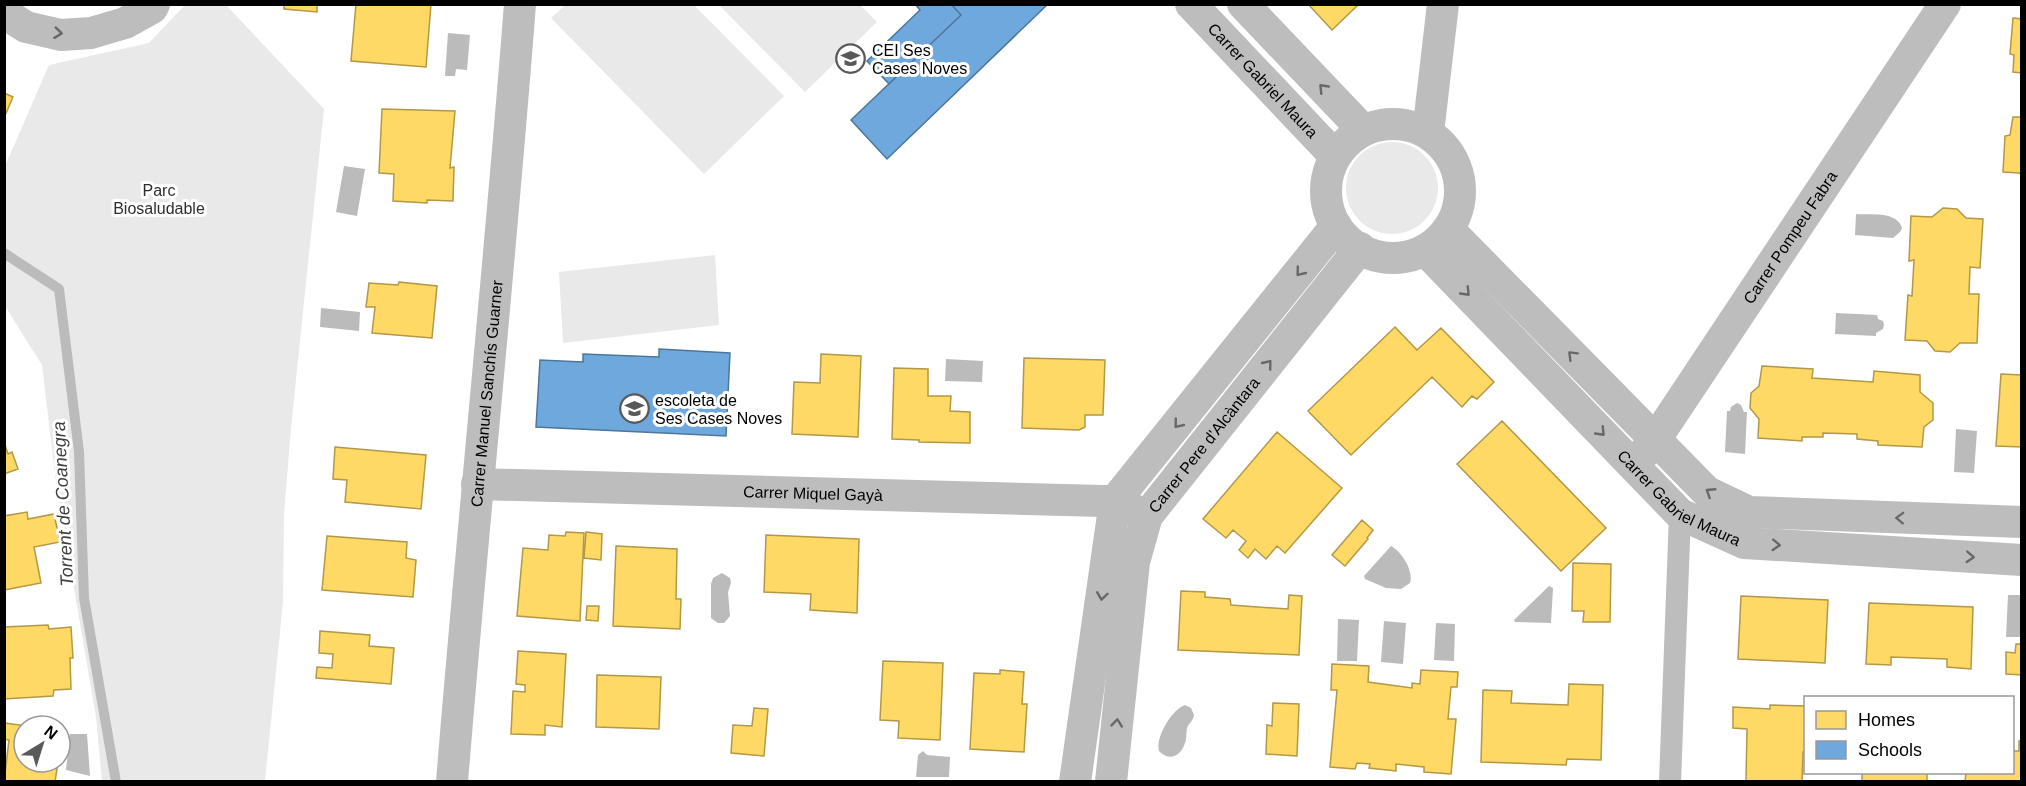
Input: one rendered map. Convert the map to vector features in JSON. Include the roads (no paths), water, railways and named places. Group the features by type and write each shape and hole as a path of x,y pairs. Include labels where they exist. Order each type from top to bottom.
{"street":[{"path":"4,14 26,27 61,35 91,33 125,23 152,8 154,4"},
{"name":"Carrer Manuel Sanchís Guarner","path":"452,782 477,484 502,236 520,4"},
{"name":"Carrer Gabriel Maura","path":"1191,4 1335,156"},
{"path":"1243,4 1363,130"},
{"path":"1428,134 1443,4"},
{"name":"Carrer Pompeu Fabra","path":"1634,466 1655,440 1945,4"},
{"path":"1385,124 1407,125 1428,134 1444,146 1454,164 1460,183 1460,199 1456,215 1438,241 1407,257 1387,258 1368,253 1351,244 1336,226 1327,206 1326,188 1329,170 1335,156 1347,141 1363,130 1385,124"},
{"path":"1075,782 1115,501 1336,226"},
{"name":"Carrer Gabriel Maura","path":"1448,229 1707,492 1749,512 2022,522"},
{"name":"Carrer Pere d'Alcàntara","path":"1110,782 1134,562 1147,516 1360,248"},
{"name":"Carrer Gabriel Maura","path":"1425,249 1680,514 1744,543 2022,560"},
{"name":"Carrer Miquel Gayà","path":"477,484 1115,501 1147,516"},
{"path":"1670,782 1680,514"}],"waterway":[{"name":"Torrent de Coanegra","path":"4,253 59,289 79,452 84,598 116,782"}],"place":[{"name":"CEI Ses Cases Noves","path":"851,59"},
{"name":"escoleta de Ses Cases Noves","path":"634,409"}],"park label":[{"name":"Parc Biosaludable","path":"159,199"}]}
